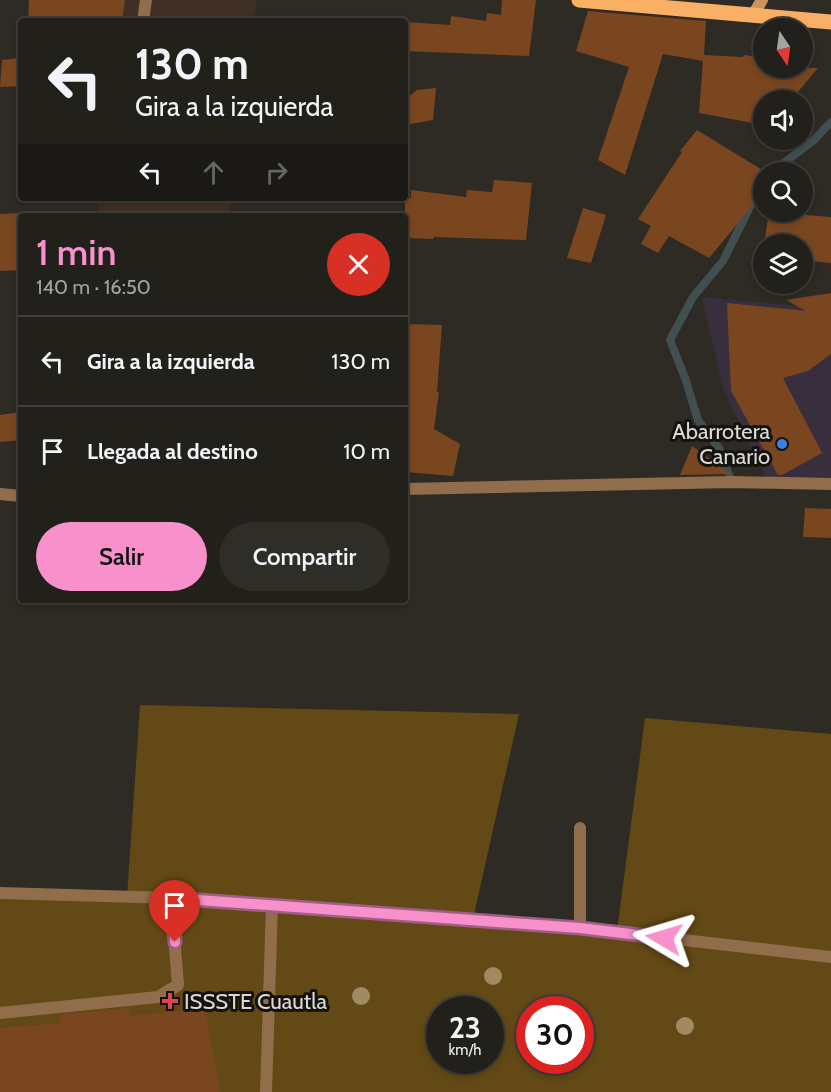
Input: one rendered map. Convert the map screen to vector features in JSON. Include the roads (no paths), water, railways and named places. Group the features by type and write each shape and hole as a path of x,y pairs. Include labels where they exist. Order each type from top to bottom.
{"main road":[{"path":"579,0 831,22"},
{"path":"753,15 762,0"}],"street":[{"path":"143,18 146,0"},
{"path":"408,489 768,481 831,484"},
{"path":"0,494 18,496"},
{"path":"580,828 580,928"},
{"path":"0,893 171,898 580,928 831,957"},
{"path":"0,1013 158,997 178,986 171,898"},
{"path":"266,1092 272,905"}],"waterway":[{"path":"785,162 814,140 831,122"},
{"path":"731,480 719,448 698,420 670,340 693,297 723,261 752,203"}],"place":[{"name":"Abarrotera Canario","path":"782,444"},
{"name":"ISSSTE Cuautla","path":"170,1001"}]}
